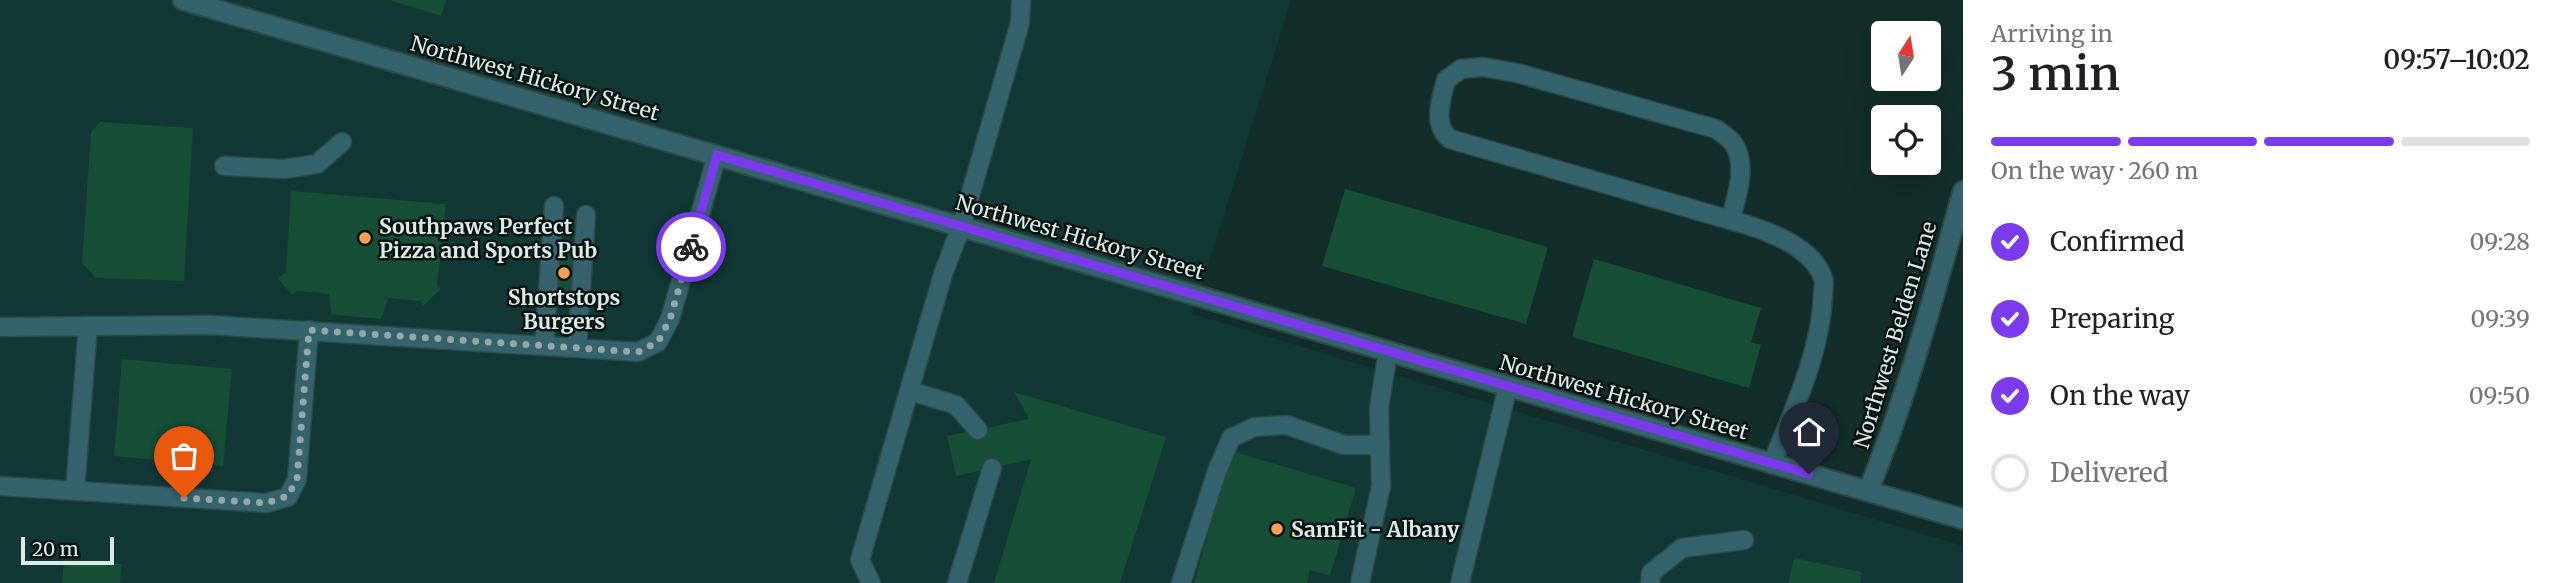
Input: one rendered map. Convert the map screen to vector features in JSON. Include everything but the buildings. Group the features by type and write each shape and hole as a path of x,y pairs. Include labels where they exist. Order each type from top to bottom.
{"street":[{"name":"Northwest Hickory Street","path":"183,0 1963,519"},
{"name":"Northwest Belden Lane","path":"1868,491 1888,442 1922,337 1963,191"}],"lane":[{"path":"871,583 860,560 943,274 961,227 1020,23 1021,0"},
{"path":"1730,219 1738,195 1739,154 1732,141 1717,129 1517,73 1483,67 1461,69 1446,80 1440,102 1439,123 1442,132 1450,139 1730,219 1758,227 1803,250 1824,279 1822,319 1801,389 1772,464"},
{"path":"224,166 284,169 317,164 342,142"},
{"path":"0,327 211,325 638,352 658,342 670,319 717,155"},
{"path":"544,346 554,206"},
{"path":"577,348 586,215"},
{"path":"75,490 88,326"},
{"path":"0,485 266,503 288,496 297,479 309,330"},
{"path":"1360,583 1381,486 1379,408 1388,351"},
{"path":"1460,583 1508,386"},
{"path":"911,391 956,405 978,430"},
{"path":"1181,583 1217,471 1231,438 1254,427 1287,425 1344,445 1380,445"},
{"path":"957,583 992,468"},
{"path":"1650,583 1651,573 1682,548 1744,540"}],"shaded area":[{"path":"0,0 1291,0 1193,314 1963,546 1963,583 0,583"}],"way so far":[{"path":"184,498 266,503 288,496 297,479 309,330 638,352 658,342 670,319 691,247"}],"place":[{"name":"Southpaws Perfect Pizza and Sports Pub","path":"365,238"},
{"name":"Shortstops Burgers","path":"564,273"},
{"name":"SamFit - Albany","path":"1277,529"}],"route":[{"path":"691,247 717,155 1809,474"}]}
